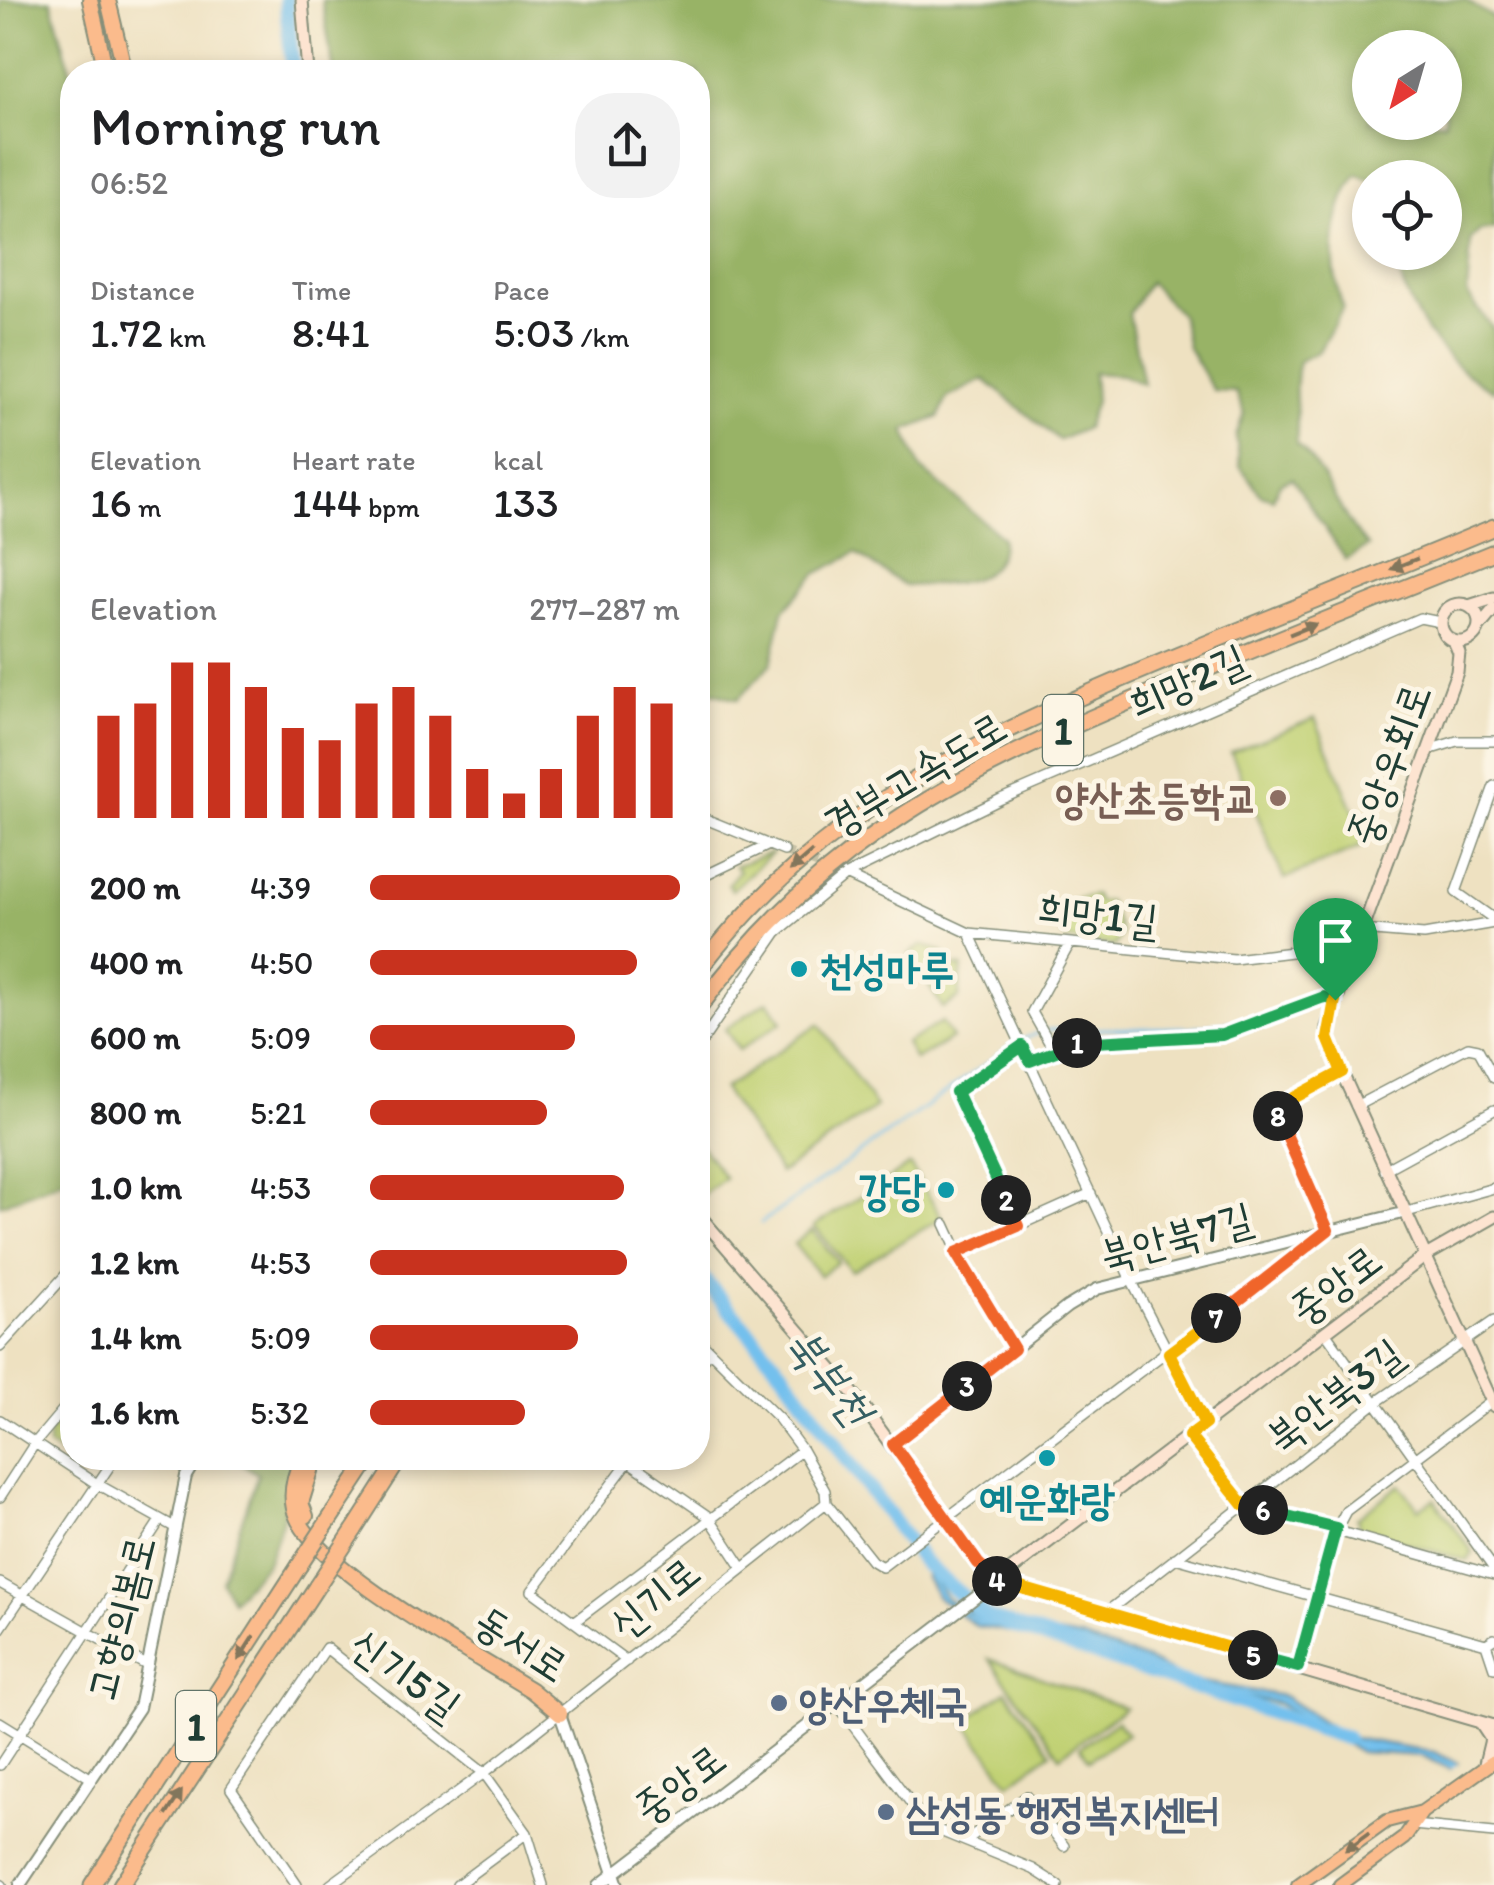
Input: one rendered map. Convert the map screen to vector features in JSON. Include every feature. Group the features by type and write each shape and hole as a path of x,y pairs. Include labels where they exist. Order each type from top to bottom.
{"highway":[{"path":"90,0 103,60"},
{"path":"108,0 122,60"},
{"name":"경부고속도로","path":"710,957 752,908 815,848 881,798 962,750 1090,692 1494,527"},
{"name":"경부고속도로","path":"710,994 764,926 822,871 951,782 1098,714 1494,552"},
{"name":"동서로","path":"299,1470 292,1496 295,1515 335,1564 532,1690 560,1714"},
{"name":"동서로","path":"311,1470 301,1504 328,1544 344,1559 532,1681 546,1692 560,1714"},
{"name":"1","path":"92,1885 362,1470"},
{"name":"1","path":"121,1885 392,1470"}],"main road":[{"path":"302,0 307,60"},
{"path":"1475,632 1454,642 1444,634 1440,622 1450,606 1468,606 1494,598"},
{"path":"1468,606 1477,615 1475,632"},
{"path":"1457,672 1475,632 1494,608"},
{"name":"중앙우회로","path":"1454,642 1460,653 1457,672 1335,1000 1328,1038 1424,1258 1463,1340 1490,1385 1493,1404"},
{"name":"중앙로","path":"997,1581 1424,1258 1494,1218"},
{"path":"710,1228 807,1337 997,1581 1494,1726"},
{"path":"1298,1885 1387,1821 1422,1812 1489,1765 1492,1739 1488,1729 1473,1719"},
{"path":"1340,1885 1404,1838 1422,1812"}],"street":[{"name":"희망2길","path":"710,1030 777,932 846,875 991,804 1286,673 1420,618 1440,622"},
{"path":"1428,750 1457,741 1494,741"},
{"path":"1494,786 1456,892 1494,921"},
{"path":"710,821 784,851"},
{"path":"710,873 769,845"},
{"name":"희망1길","path":"846,875 969,933 1241,960 1356,944"},
{"path":"1361,930 1424,935 1494,921"},
{"path":"969,933 1130,1278 1205,1424"},
{"path":"1054,1051 1032,1012 1069,945"},
{"path":"1030,1061 1089,1039 1222,1035 1324,997 1335,1000"},
{"path":"1018,1226 956,1092 1022,1046"},
{"path":"1356,1106 1468,1046 1478,1049 1491,1064 1494,1078"},
{"path":"710,1351 778,1419 802,1450 825,1491 826,1503 872,1561 882,1567 1328,1230 1275,1108 1342,1072"},
{"path":"1384,1170 1494,1110"},
{"path":"1403,1213 1494,1188"},
{"path":"956,1253 1091,1193"},
{"name":"북안북7길","path":"893,1444 1080,1299 1130,1278 1403,1213"},
{"path":"945,1224 956,1253 1014,1349"},
{"path":"0,1347 60,1281"},
{"name":"북안북3길","path":"1104,1614 1376,1402 1494,1320"},
{"path":"1326,1333 1494,1572"},
{"path":"1298,1667 1336,1528 1346,1511 1493,1404"},
{"path":"0,1497 60,1414"},
{"path":"0,1420 60,1460"},
{"path":"1189,1436 1244,1505 1494,1572"},
{"path":"574,1622 708,1517 802,1450"},
{"path":"76,1470 159,1522 176,1528"},
{"path":"0,1630 107,1470"},
{"name":"고향의봄로","path":"20,1885 138,1712 190,1470"},
{"path":"619,1470 532,1591 627,1661"},
{"path":"642,1470 708,1517 742,1567"},
{"name":"신기로","path":"330,1885 484,1774 826,1503"},
{"path":"0,1765 159,1522"},
{"path":"1174,1558 1490,1641 1494,1668"},
{"name":"중앙로","path":"599,1885 616,1879 997,1581"},
{"path":"0,1583 148,1666"},
{"name":"신기5길","path":"297,1885 231,1789 326,1648 484,1774"},
{"path":"837,1704 924,1822 1033,1869 1058,1885"},
{"path":"560,1714 616,1879"},
{"path":"0,1722 92,1779"},
{"path":"484,1774 527,1833 543,1885"},
{"path":"965,1841 1027,1796 1064,1846"},
{"path":"1414,1825 1494,1833"},
{"path":"457,1885 527,1833"}],"green space":[{"path":"0,0 51,0 68,60 60,60 60,1181 0,1205"},
{"path":"322,0 1465,0 1494,18 1494,229 1479,231 1471,239 1467,294 1494,330 1494,391 1442,350 1417,315 1399,270 1462,270 1462,160 1352,160 1352,182 1341,205 1334,239 1335,274 1343,308 1319,351 1299,361 1296,443 1368,546 1346,560 1292,478 1280,483 1273,499 1261,495 1240,466 1236,437 1244,413 1236,392 1214,391 1188,348 1181,315 1149,282 1129,314 1143,384 1122,375 1093,373 1095,401 1086,428 1059,440 984,379 947,398 939,417 905,430 920,468 1002,537 993,567 968,580 905,586 856,553 816,574 783,611 771,664 738,699 710,691 710,60 332,60"},
{"path":"1315,718 1365,838 1360,847 1284,879 1231,752"},
{"path":"773,852 732,890 728,884 739,871 735,866"},
{"path":"1095,895 1098,902 1109,901 1121,934 1115,946 1065,939 1050,904"},
{"path":"923,945 943,952 946,966 962,967 959,998 943,1008 909,954"},
{"path":"768,1001 782,1022 739,1050 725,1029"},
{"path":"942,1022 952,1038 915,1060 906,1043"},
{"path":"819,1024 876,1107 780,1173 723,1089"},
{"path":"710,1158 725,1178 710,1189"},
{"path":"910,1165 942,1218 851,1271 814,1226"},
{"path":"812,1230 838,1262 820,1276 794,1244"},
{"path":"60,1418 60,1453 49,1446 48,1434"},
{"path":"252,1470 292,1470 282,1522 267,1563 232,1600 221,1581 258,1474"},
{"path":"1400,1485 1419,1509 1434,1499 1473,1552 1468,1561 1360,1530 1357,1518"},
{"path":"989,1659 1125,1708 1060,1756"},
{"path":"1006,1691 1051,1753 1009,1783 964,1721"},
{"path":"1117,1721 1127,1734 1089,1760 1080,1747"}],"water":[{"path":"929,1572 947,1599 985,1623 1081,1638 1147,1660 1185,1679 1283,1696 1347,1737 1434,1752 1468,1768 1459,1773 1423,1756 1360,1752 1277,1703 1204,1690 1067,1641 976,1626 938,1598 925,1577"}],"pier":[{"path":"1464,1760 1494,1774 1494,1790 1447,1772"}],"waterway":[{"name":"북부천","path":"286,0 292,60"},
{"path":"1289,1005 1316,994"},
{"path":"1047,1030 1193,1027 1249,1020"},
{"path":"1024,1039 1040,1032"},
{"path":"761,1223 1017,1042"},
{"name":"북부천","path":"710,1287 782,1371 924,1563 986,1617 1346,1738"}],"tunnel":[{"path":"784,851 846,875"}],"place":[{"name":"양산초등학교","path":"1278,798"},
{"name":"천성마루","path":"799,969"},
{"name":"강당","path":"946,1190"},
{"name":"예운화랑","path":"1047,1458"},
{"name":"양산우체국","path":"779,1703"},
{"name":"삼성동 행정복지센터","path":"886,1812"}],"route":[{"path":"1324,997 1335,1000 1328,1038 1342,1072 1275,1108 1328,1230 1310,1248 1169,1353 1205,1424 1189,1436 1244,1505 1336,1528 1298,1667 997,1581 978,1563 893,1444 1014,1349 956,1253 1018,1226 956,1092 1022,1046 1030,1061 1089,1039 1222,1035 1324,997"}]}
